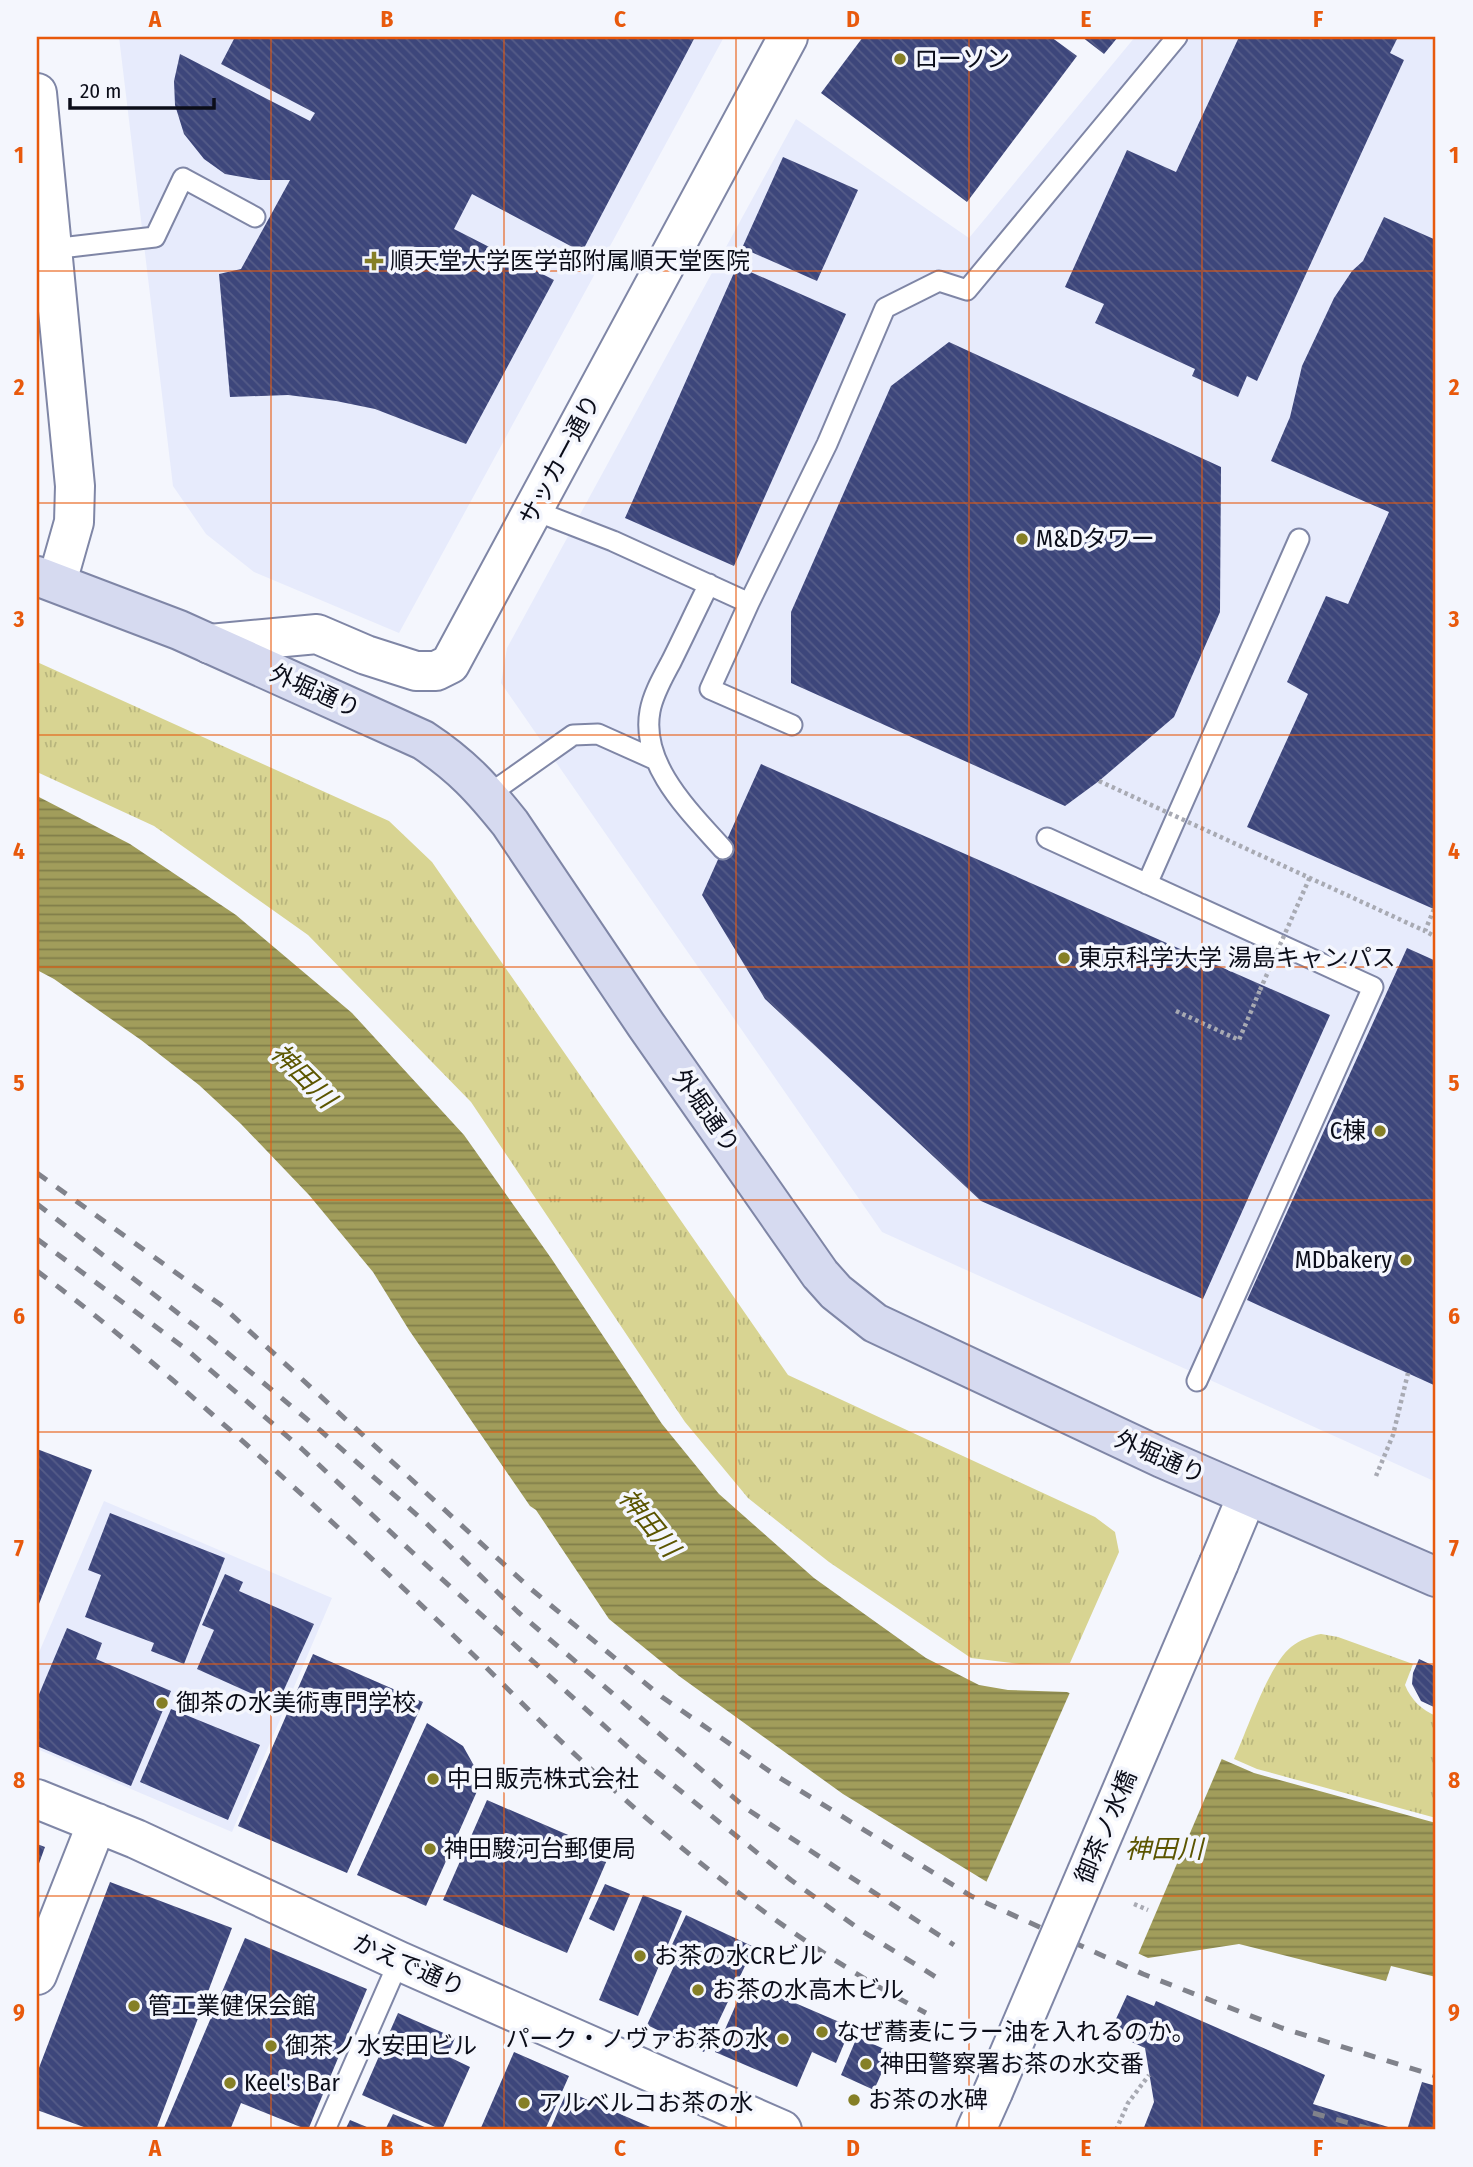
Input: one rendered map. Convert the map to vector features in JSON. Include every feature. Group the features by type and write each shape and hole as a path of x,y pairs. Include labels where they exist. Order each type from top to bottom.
{"main road":[{"name":"外堀通り","path":"47,579 210,644 423,740 453,760 488,795 510,823 646,1026 820,1274 836,1292 875,1323 1107,1433 1436,1577"}],"street":[{"name":"サッカー通り","path":"210,644 317,634 416,671 436,671 450,664 788,37"},
{"path":"37,93 75,486 74,522 47,579"},
{"name":"御茶ノ水橋","path":"976,2130 1247,1496"},
{"name":"かえで通り","path":"37,1799 136,1839 399,1961 782,2130"},
{"path":"37,1975 97,1823"}],"lane":[{"path":"792,725 710,689 827,444 885,308 939,281 967,290 1177,37"},
{"path":"52,248 155,237 183,178 255,217"},
{"path":"533,510 614,541 749,603"},
{"path":"1147,884 1299,539"},
{"path":"709,584 660,685 650,710 649,733 656,760 669,783 723,849"},
{"path":"488,795 573,735 598,734 656,760"},
{"path":"1047,838 1373,987 1197,1381"},
{"path":"325,2130 399,1961"}],"path":[{"path":"1098,781 1436,937"},
{"path":"1177,1011 1239,1040 1310,877"},
{"path":"1424,931 1434,909"},
{"path":"1376,1476 1393,1435 1408,1373"},
{"path":"1134,1904 1148,1910"},
{"path":"1116,2130 1128,2103 1149,2076"}],"shaded area":[{"name":"順天堂大学医学部附属順天堂医院","path":"119,37 724,37 399,633 254,572 206,534 173,486"},
{"name":"東京科学大学 湯島キャンパス","path":"1135,37 1436,37 1436,1482 882,1232 501,683 507,648 796,119 969,238"},
{"name":"御茶の水美術専門学校","path":"104,1501 332,1598 232,1832 37,1749 37,1657"}],"green space":[{"path":"37,662 389,821 432,862 788,1375 1095,1517 1115,1532 1119,1552 1070,1663 1021,1664 971,1658 829,1562 748,1498 685,1422 471,1102 308,935 154,826 37,772"},
{"path":"1321,1634 1338,1637 1413,1664 1405,1685 1418,1704 1436,1716 1436,1818 1257,1769 1234,1759 1266,1683 1282,1656 1298,1642"}],"water":[{"name":"神田川","path":"37,796 130,844 236,915 352,1013 464,1135 551,1258 662,1424 719,1494 814,1578 926,1658 979,1685 1008,1690 1067,1692 1254,1773 1436,1823 1436,1977 1391,1966 1386,1981 1239,1944 1148,1958 987,1882 843,1794 679,1676 609,1619 409,1330 373,1272 309,1195 241,1124 199,1085 141,1040 37,970"}],"pier":[{"path":"1071,1690 1223,1756 1137,1957 985,1885"}],"building":[{"path":"235,37 695,37 582,252 472,194 454,229 554,280 466,444 375,409 336,401 288,395 230,397 219,274 241,269 290,180 259,180 225,174 204,159 184,134 175,105 174,81 180,54 310,121 315,113 221,64"},
{"path":"863,37 1051,37 1077,56 967,202 821,93"},
{"path":"1082,37 1118,37 1104,54"},
{"path":"1239,37 1398,37 1390,53 1404,60 1257,381 1247,376 1238,397 1192,376 1195,369 1095,323 1104,304 1065,287 1127,150 1176,172"},
{"path":"783,157 858,190 817,281 742,248"},
{"path":"1384,217 1436,240 1436,910 1247,827 1308,694 1287,682 1326,596 1348,604 1389,512 1271,461 1290,417 1302,366 1334,298 1352,271 1363,261"},
{"path":"737,266 846,314 734,566 625,518"},
{"name":"M&Dタワー","path":"949,342 1221,467 1220,612 1174,717 1099,781 1065,806 791,683 791,612 891,386"},
{"path":"761,764 1330,1015 1203,1299 981,1201 765,999 702,895"},
{"name":"C棟","path":"1407,948 1436,961 1436,1386 1247,1300"},
{"path":"37,1449 92,1470 37,1609"},
{"path":"110,1513 225,1558 184,1664 151,1651 154,1643 85,1617 101,1575 88,1570"},
{"path":"225,1574 243,1582 239,1591 314,1624 277,1705 197,1669 214,1630 202,1625"},
{"path":"67,1628 102,1643 96,1659 171,1691 131,1786 37,1746 37,1699"},
{"path":"313,1654 423,1702 347,1873 238,1826"},
{"path":"1419,1659 1436,1667 1436,1708 1421,1701 1412,1684"},
{"path":"171,1709 260,1745 228,1820 140,1782"},
{"path":"427,1723 463,1746 482,1780 426,1906 357,1875"},
{"path":"487,1800 610,1853 567,1953 443,1900"},
{"path":"37,1844 45,1847 37,1869"},
{"path":"110,1882 232,1928 156,2130 92,2130 37,2110 37,2073"},
{"path":"605,1884 630,1894 614,1931 589,1919"},
{"name":"お茶の水CRビル","path":"643,1895 682,1911 638,2016 599,2000"},
{"name":"お茶の水高木ビル","path":"686,1915 754,1947 704,2052 647,2025 679,1955 669,1951"},
{"name":"御茶ノ水安田ビル","path":"245,1938 367,1989 308,2130 241,2103 230,2130 163,2130"},
{"name":"パーク・ノヴァお茶の水","path":"746,1982 851,2027 836,2063 812,2052 797,2087 715,2052"},
{"path":"1127,1995 1154,2006 1156,2001 1325,2075 1313,2104 1398,2130 1143,2130 1154,2102 1145,2048 1110,2032"},
{"path":"398,2013 455,2038 447,2056 470,2067 442,2130 362,2095"},
{"name":"神田警察署お茶の水交番","path":"857,2037 891,2052 874,2090 841,2075"},
{"name":"アルベルコお茶の水","path":"514,2052 569,2076 545,2130 480,2130"},
{"path":"1422,2082 1436,2086 1436,2130 1407,2130"},
{"path":"567,2091 657,2130 550,2130"},
{"path":"393,2114 432,2130 385,2130"},
{"path":"350,2120 374,2130 345,2130"}],"railway":[{"path":"37,1173 221,1305 531,1589 662,1697 775,1775 971,1896 1143,1974 1282,2028 1436,2076"},
{"path":"37,1204 205,1334 321,1431 425,1522 518,1612 747,1809 954,1945"},
{"path":"37,1239 186,1349 302,1449 641,1759 791,1880 862,1931 939,1979"},
{"path":"37,1271 148,1359 274,1469 454,1636 574,1754 670,1838 794,1933 926,2013"},
{"path":"1313,2113 1374,2130"}],"place":[{"name":"ローソン","path":"900,59"},
{"name":"順天堂大学医学部附属順天堂医院","path":"374,261"},
{"name":"M&Dタワー","path":"1022,539"},
{"name":"東京科学大学 湯島キャンパス","path":"1064,958"},
{"name":"C棟","path":"1380,1131"},
{"name":"MDbakery","path":"1406,1260"},
{"name":"御茶の水美術専門学校","path":"162,1703"},
{"name":"中日販売株式会社","path":"433,1779"},
{"name":"神田駿河台郵便局","path":"430,1849"},
{"name":"お茶の水CRビル","path":"640,1956"},
{"name":"お茶の水高木ビル","path":"698,1990"},
{"name":"管工業健保会館","path":"134,2006"},
{"name":"なぜ蕎麦にラー油を入れるのか。","path":"822,2032"},
{"name":"パーク・ノヴァお茶の水","path":"783,2039"},
{"name":"御茶ノ水安田ビル","path":"271,2046"},
{"name":"神田警察署お茶の水交番","path":"866,2064"},
{"name":"Keel's Bar","path":"230,2083"},
{"name":"お茶の水碑","path":"854,2100"},
{"name":"アルベルコお茶の水","path":"524,2103"}]}
